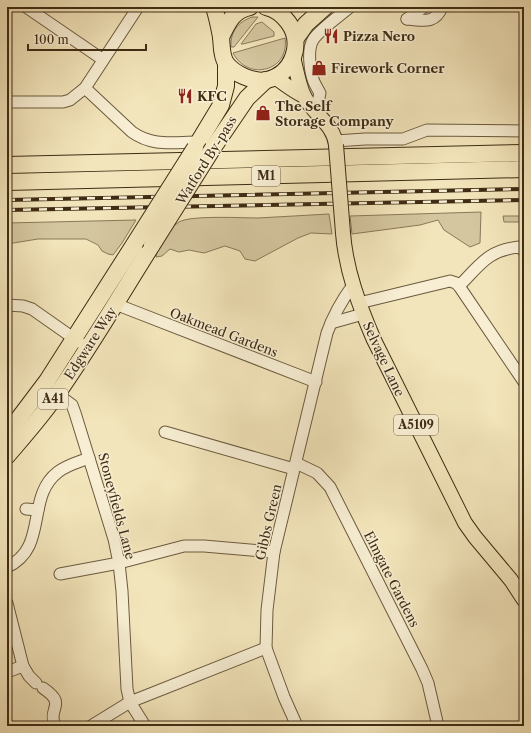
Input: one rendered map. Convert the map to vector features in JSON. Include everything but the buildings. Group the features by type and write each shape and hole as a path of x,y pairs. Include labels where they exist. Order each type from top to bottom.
{"highway":[{"name":"Watford By-pass","path":"152,245 202,146 221,105 226,86 226,64 222,54 221,37 214,7"},
{"path":"221,37 229,20 242,10 250,7"},
{"path":"271,9 293,7"},
{"path":"296,38 306,24 325,7"},
{"path":"271,9 284,17 292,28 296,38 296,48 293,57"},
{"name":"Watford By-pass","path":"202,146 246,98 270,79 281,73 288,66 293,57"},
{"path":"226,64 240,75 250,79 270,79"},
{"name":"A41","path":"74,339 135,243 202,146"},
{"name":"M1","path":"7,165 524,153"},
{"name":"M1","path":"7,182 524,169"},
{"name":"Edgware Way","path":"7,456 57,394 152,245"},
{"name":"Edgware Way","path":"7,434 47,380 74,339"}],"main road":[{"name":"Selvage Lane","path":"293,57 309,101 334,135 347,265 361,309 374,340 465,522 475,537 511,580 524,600"},
{"name":"Selvage Lane","path":"270,79 284,82 295,92 309,101"}],"street":[{"path":"26,7 102,59"},
{"path":"7,102 63,102 70,100 84,88 138,7"},
{"path":"309,101 318,102 320,93 314,82 310,67 311,46 314,39 350,7"},
{"path":"424,7 406,19 427,21 438,15 442,7"},
{"path":"84,88 140,138 152,142 202,146"},
{"path":"336,143 365,139 403,139 428,130 524,131"},
{"path":"459,286 482,262 500,250 519,247 524,251"},
{"path":"331,323 361,309 450,281 459,286 524,382"},
{"name":"Gibbs Green","path":"297,726 284,697 266,648 267,610 274,552 327,333 344,297 353,285"},
{"path":"7,306 23,306 32,309 74,339 83,343 93,339"},
{"name":"Oakmead Gardens","path":"123,307 316,382"},
{"name":"Stoneyfields Lane","path":"57,394 72,405 90,458 114,539 119,563 122,591 127,689 130,702 144,726"},
{"name":"Elmgate Gardens","path":"165,432 317,473 330,487 422,669 428,683 438,726"},
{"path":"7,567 18,560 28,547 35,530 43,492 53,477 65,468 90,458"},
{"path":"26,509 38,510"},
{"path":"60,574 119,563 184,546 204,546 274,552"},
{"path":"7,603 23,666 29,676 52,694 56,699 53,714 55,726"},
{"path":"91,726 130,702 266,648"},
{"path":"7,672 23,666"}],"shaded area":[{"path":"252,17 258,17 234,47 231,47 232,37 236,28"},
{"path":"262,22 274,32 274,36 241,44 256,24"},
{"path":"285,38 285,49 281,58 275,65 266,69 257,70 248,68 240,62 233,53"},
{"path":"481,212 480,243 470,247 444,230 438,220 420,225 352,234 350,216"},
{"path":"329,214 332,234 311,233 298,238 255,261 245,259 240,251 225,246 204,253 189,250 179,252 170,249 162,256 156,257 161,242 167,233 179,222 185,220 194,218 258,218"},
{"path":"503,216 524,216 524,222 504,222"},
{"path":"136,220 113,255 102,251 98,245 86,239 38,239 7,244 7,223"}],"railway":[{"path":"7,200 524,189"},
{"path":"7,210 524,200"}],"place":[{"name":"Pizza Nero","path":"331,36"},
{"name":"Firework Corner","path":"319,68"},
{"name":"KFC","path":"185,96"},
{"name":"The Self Storage Company","path":"263,113"}]}
